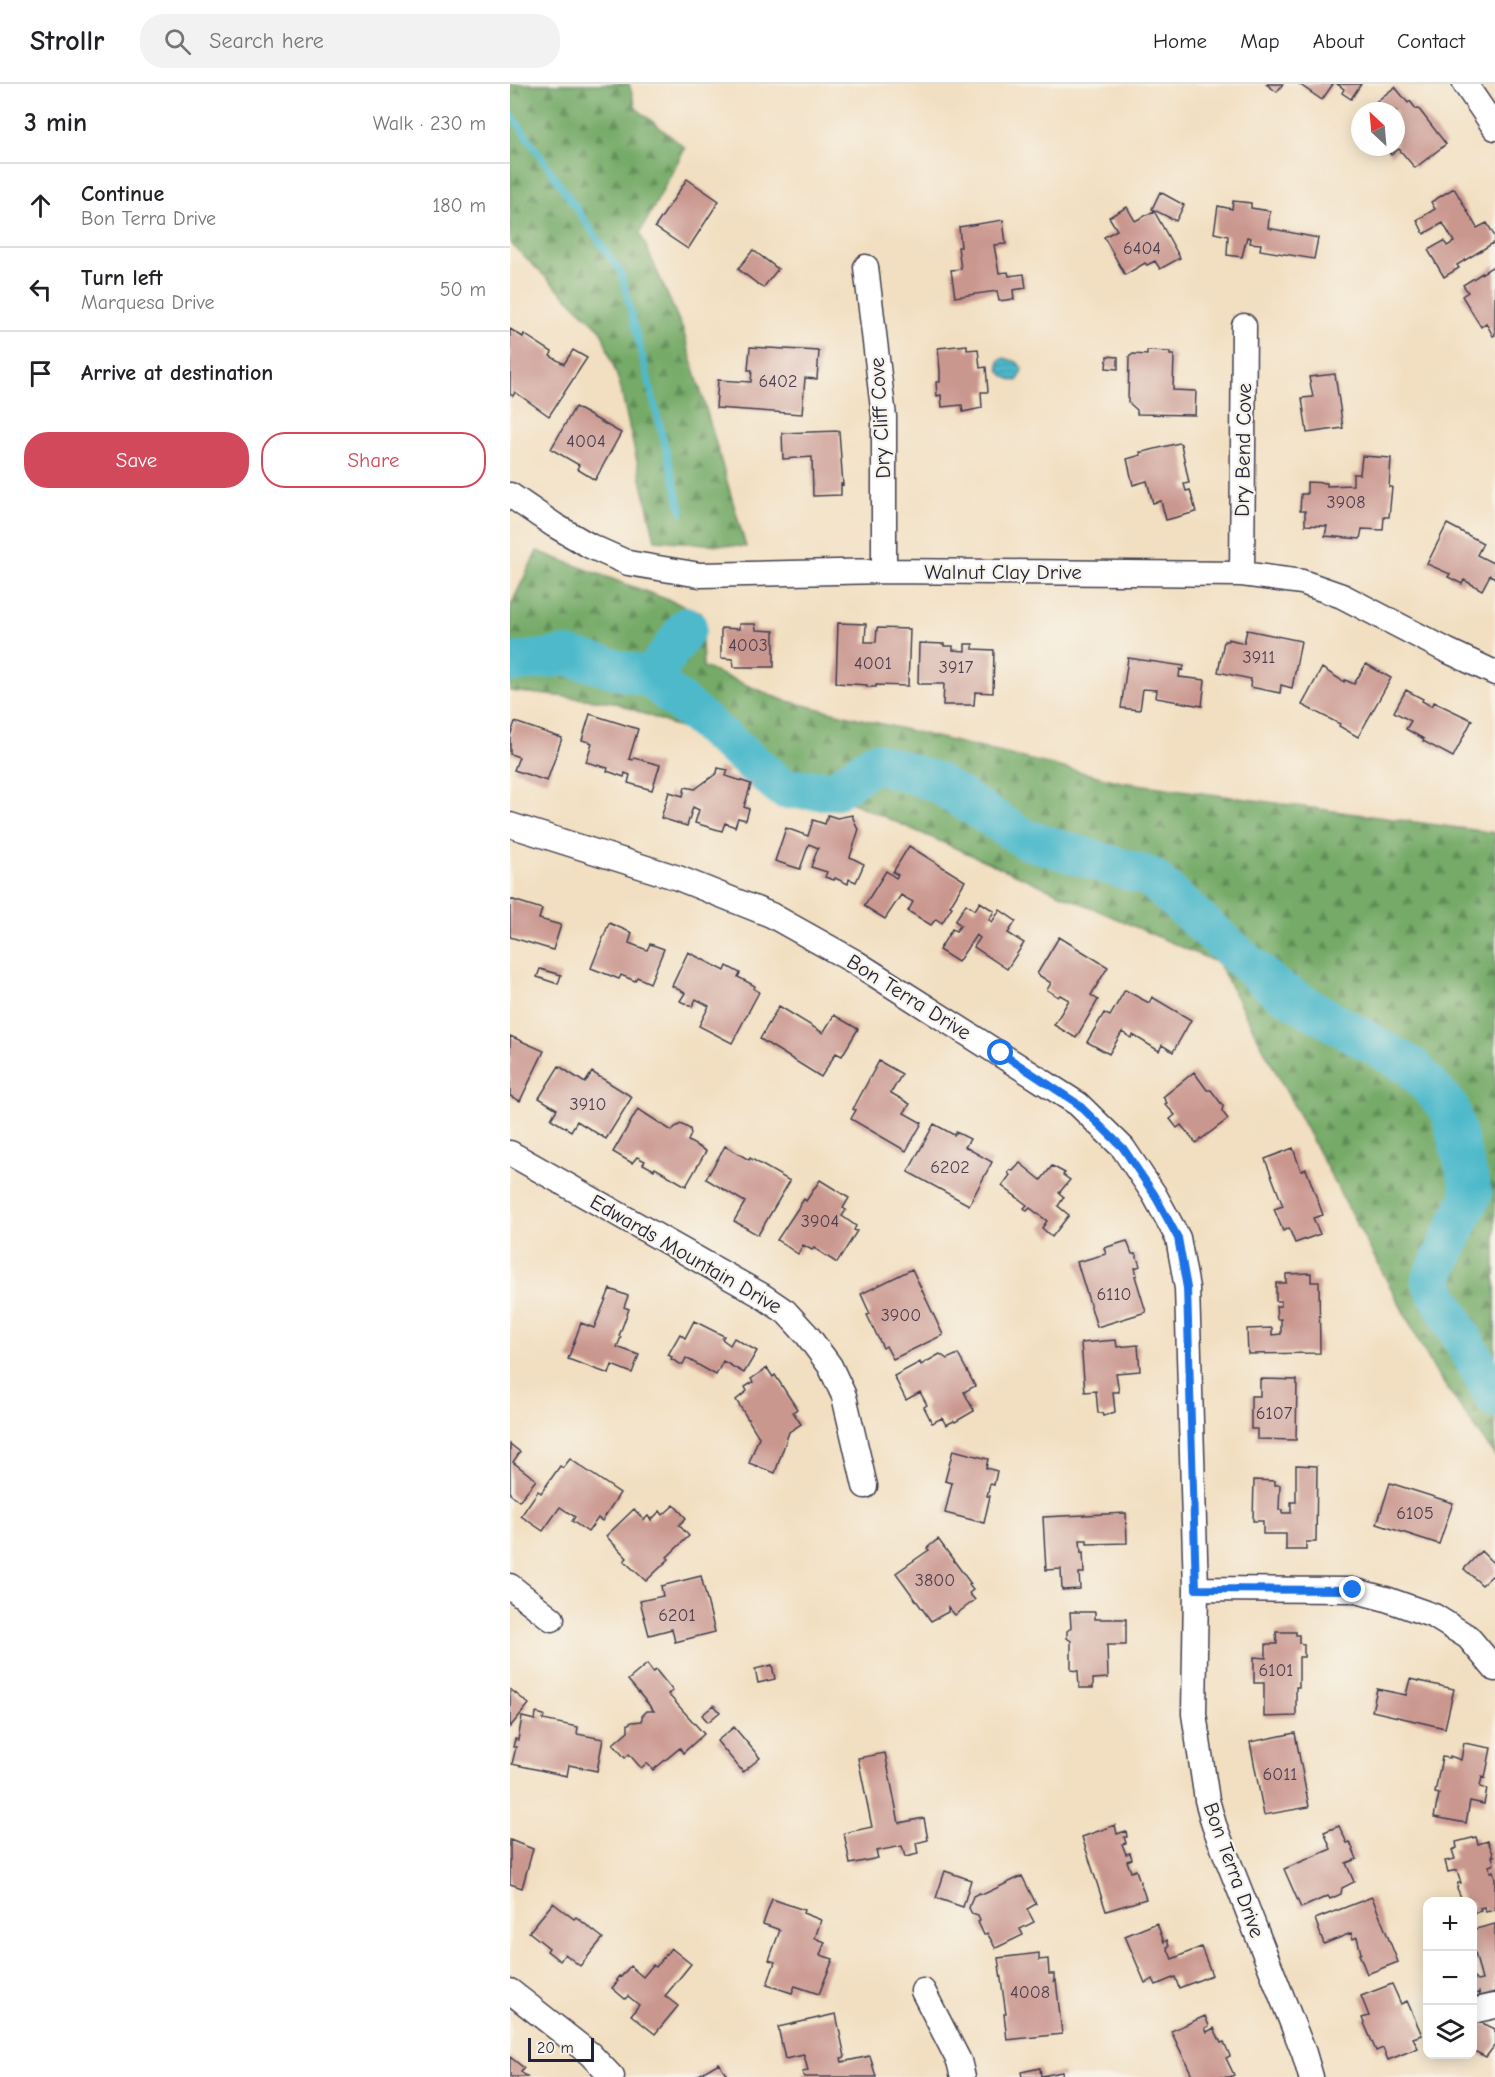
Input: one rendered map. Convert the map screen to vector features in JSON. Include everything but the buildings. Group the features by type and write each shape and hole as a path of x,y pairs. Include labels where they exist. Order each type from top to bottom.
{"street":[{"path":"1465,84 1495,128"},
{"name":"Dry Cliff Cove","path":"866,267 884,417 884,571"},
{"name":"Dry Bend Cove","path":"1242,574 1244,326"},
{"name":"Walnut Clay Drive","path":"510,495 581,541 628,563 700,575 884,571 1242,574 1302,582 1342,596 1446,651 1495,673"},
{"name":"Bon Terra Drive","path":"510,825 678,878 771,915 855,962 1078,1104 1123,1148 1154,1194 1178,1238 1187,1288 1196,1589 1194,1714 1207,1800 1214,1825 1304,2053 1311,2077"},
{"name":"Edwards Mountain Drive","path":"510,1153 761,1295 786,1312 808,1336 830,1366 844,1396 865,1486"},
{"path":"510,1586 552,1619"},
{"path":"1196,1589 1353,1590 1434,1616 1468,1637 1495,1669"},
{"path":"510,1991 590,2054 612,2077"},
{"path":"922,1991 959,2061 963,2077"},
{"path":"1477,2010 1495,2006"}],"green space":[{"path":"510,84 629,84 636,108 685,148 640,233 683,330 746,547 655,540 619,382 601,330 510,243"},
{"path":"537,551 701,612 703,667 783,700 1122,782 1495,833 1495,1456 1435,1371 1218,963 688,731 614,702 510,691 510,607"}],"water":[{"path":"1004,358 1017,362 1022,368 1017,381 1009,379 1000,372 999,361"}],"waterway":[{"path":"510,112 621,273 682,512"},
{"path":"687,627 651,678 784,789 835,790 875,762 936,782 1025,839 1150,877 1275,988 1412,1067 1450,1109 1472,1194 1431,1281 1495,1397"},
{"path":"510,663 566,656 651,678"}],"route":[{"path":"1001,1053 1078,1104 1123,1148 1154,1194 1178,1238 1187,1288 1196,1589 1353,1590"}]}
